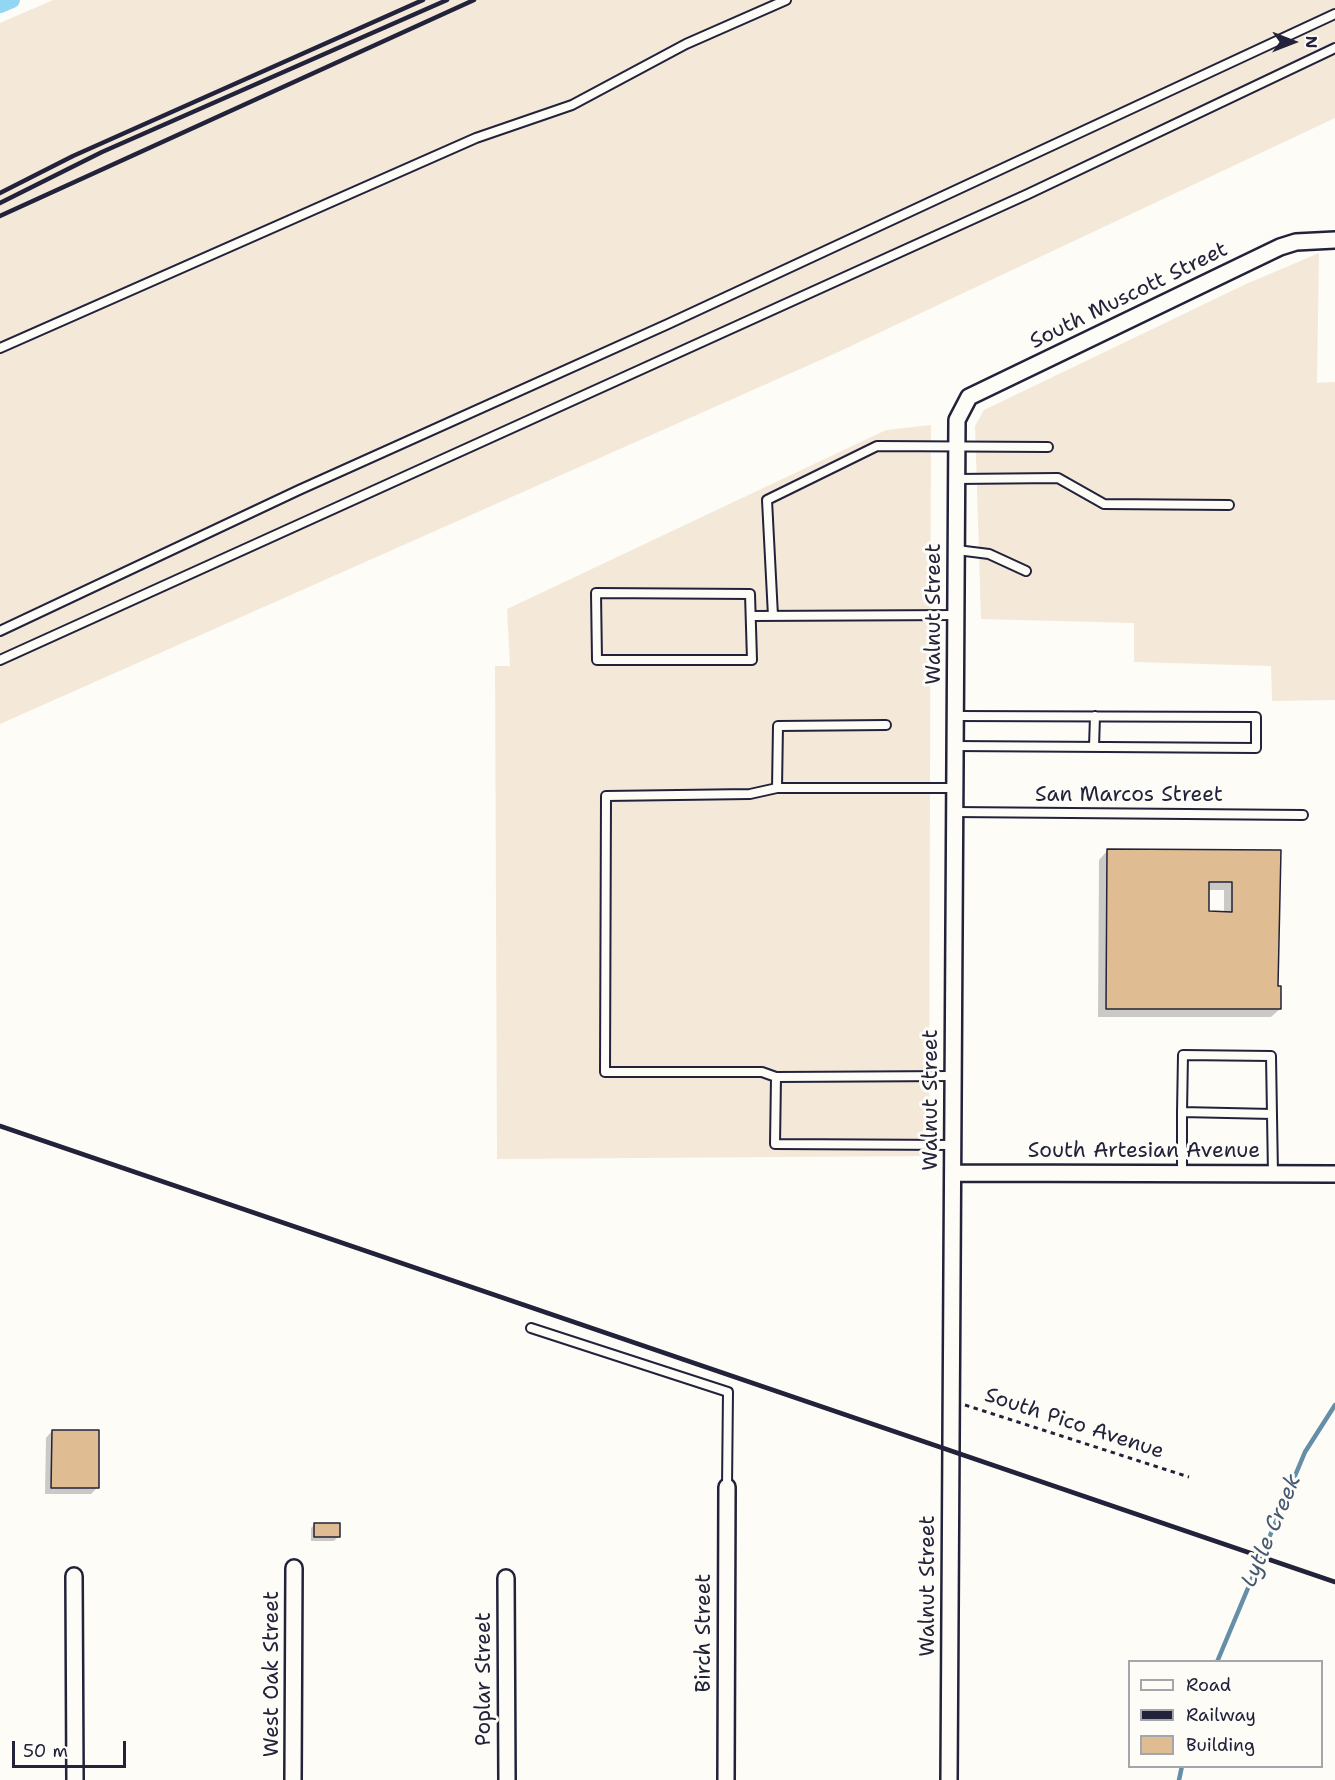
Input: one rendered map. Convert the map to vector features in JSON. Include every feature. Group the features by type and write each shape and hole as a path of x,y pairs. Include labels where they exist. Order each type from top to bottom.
{"street":[{"name":"South Muscott Street","path":"957,420 969,397 1280,247 1296,242 1335,240"},
{"name":"Walnut Street","path":"949,1780 957,420"},
{"name":"South Artesian Avenue","path":"953,1173 1335,1174"},
{"name":"Birch Street","path":"726,1780 727,1487"},
{"name":"West Oak Street","path":"293,1780 294,1568"},
{"path":"74,1576 75,1780"},
{"name":"Poplar Street","path":"506,1578 507,1780"}],"lane":[{"path":"0,348 476,138 572,105 686,44 786,0"},
{"path":"0,631 299,490 668,324 1335,14"},
{"path":"0,660 1028,194 1335,48"},
{"path":"773,616 767,500 877,446 1048,447"},
{"path":"957,479 1058,478 1104,504 1229,504"},
{"path":"957,550 989,554 1026,571"},
{"path":"596,593 750,594 751,616 752,660 597,660 596,593"},
{"path":"751,616 956,615"},
{"path":"955,746 1256,748 1256,717 956,716"},
{"path":"1094,747 1095,716"},
{"path":"777,788 778,726 886,725"},
{"path":"953,1076 776,1077 762,1072 605,1072 606,796 750,794 777,788 955,788"},
{"name":"San Marcos Street","path":"955,812 1303,815"},
{"path":"1182,1174 1183,1056 1271,1056 1273,1174"},
{"path":"776,1077 775,1144 953,1145"},
{"path":"1182,1112 1272,1114"},
{"path":"531,1328 728,1392 727,1487"}],"path":[{"name":"South Pico Avenue","path":"951,1400 1189,1477"}],"shaded area":[{"path":"53,0 1335,0 1335,118 834,354 0,724 0,23"},
{"path":"1319,253 1317,383 1335,382 1335,700 1272,701 1271,666 1134,662 1134,623 981,619 975,426 984,410 1246,284"},
{"path":"931,425 929,1156 497,1159 495,666 510,666 507,609 886,430"}],"building":[{"path":"1107,849 1281,850 1278,986 1281,986 1281,1009 1106,1009","holes":["1209,882 1232,882 1232,912 1209,911"]},
{"path":"52,1430 99,1430 99,1488 51,1488"},
{"path":"314,1523 340,1523 340,1537 314,1537"}],"waterway":[{"name":"Lytle Creek","path":"0,5 12,0"},
{"name":"Lytle Creek","path":"1218,1660 1305,1452 1335,1405"},
{"name":"Lytle Creek","path":"1179,1780 1182,1768"}],"railway":[{"path":"0,193 73,156 423,0"},
{"path":"0,203 102,152 447,0"},
{"path":"0,216 474,0"},
{"path":"0,1126 1335,1582"}]}
